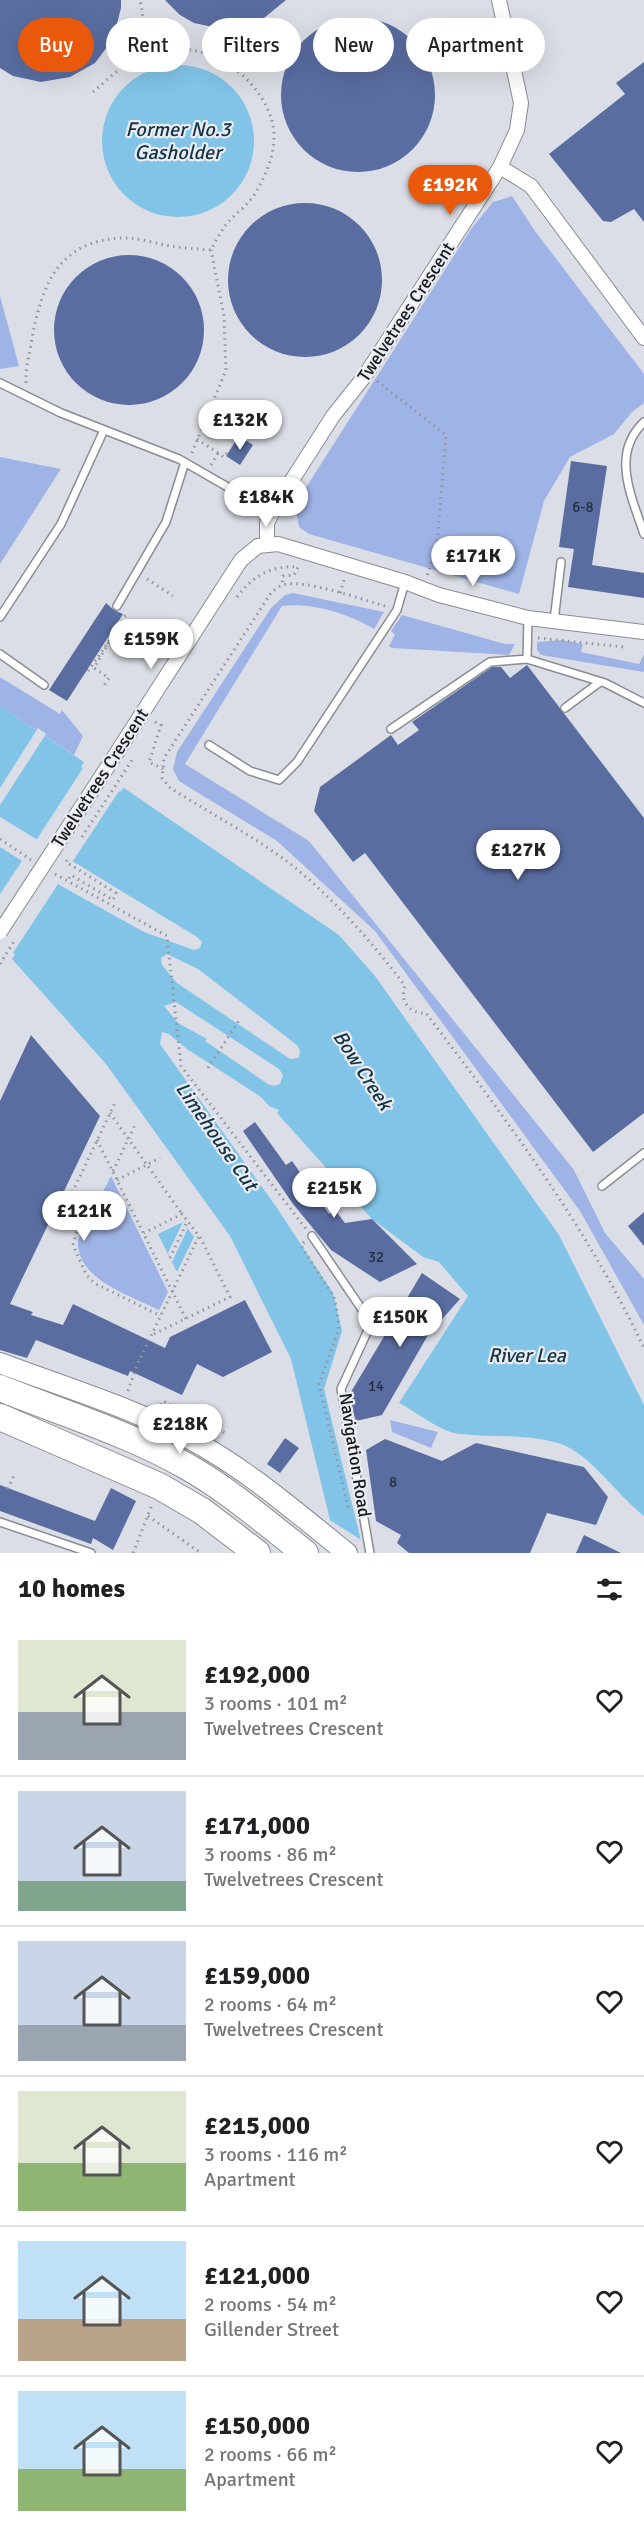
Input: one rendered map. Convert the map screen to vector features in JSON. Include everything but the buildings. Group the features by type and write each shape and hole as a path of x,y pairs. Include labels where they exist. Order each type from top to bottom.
{"highway":[{"path":"0,1388 146,1446 186,1466 226,1491 305,1553"},
{"path":"0,1419 159,1486 202,1511 257,1553"}],"street":[{"name":"Twelvetrees Crescent","path":"0,932 241,560 253,549 267,544 267,523 271,512 329,423 364,377 500,167 517,130 521,103 500,0"},
{"path":"500,167 531,186 644,338"},
{"path":"267,544 289,547 405,582 439,595 528,618 644,632"},
{"path":"0,1363 109,1403 191,1439 259,1483 347,1553"}],"lane":[{"path":"0,383 26,397 187,463 271,512"},
{"path":"644,422 629,441 624,456 626,478 644,534"},
{"path":"0,616 72,504 104,430"},
{"path":"117,606 166,522 187,463"},
{"path":"554,621 561,562"},
{"path":"209,745 250,771 279,780 297,762 397,610 405,582"},
{"path":"527,659 528,618"},
{"path":"0,654 44,685"},
{"path":"391,729 490,662 527,659 600,682 644,704"},
{"path":"565,708 600,682"},
{"path":"602,1186 644,1153"},
{"name":"Navigation Road","path":"312,1236 363,1311 369,1328 341,1389 370,1553"},
{"path":"0,1522 91,1553"}],"path":[{"path":"140,0 143,18"},
{"path":"187,463 223,384 226,370 224,316 211,250 226,225 255,195 265,175 274,136 267,108 250,84 223,60 206,53 190,51"},
{"path":"93,92 118,72"},
{"path":"26,397 25,367 42,293 59,266 73,253 89,244 123,238 211,250"},
{"path":"364,377 375,380 446,435 437,545 423,588"},
{"path":"197,439 224,457 228,452"},
{"path":"211,465 218,453"},
{"path":"230,606 243,589 266,572 285,566 298,567 294,575 283,576 282,585"},
{"path":"136,572 173,596"},
{"path":"340,593 343,583"},
{"path":"385,606 340,593 294,584 282,585 271,593 164,758 162,778 169,787 291,864 339,907 392,969 405,986 404,998 407,1005 415,1012 426,1013 515,1130 623,1303 644,1348"},
{"path":"103,687 109,678 94,668 127,613 117,606"},
{"path":"88,671 112,637"},
{"path":"536,638 632,647"},
{"name":"Twelvetrees Crescent","path":"161,712 155,722 161,725 149,762 163,770"},
{"path":"78,843 126,769"},
{"path":"72,853 69,864 116,893 112,900 71,875 67,881 167,936 179,1062 312,1236"},
{"path":"208,1068 240,1020"},
{"path":"83,1229 60,1218 115,1103"},
{"path":"110,1113 199,1236 230,1297 152,1334"},
{"path":"113,1171 135,1125"},
{"path":"97,1140 186,1319"},
{"path":"117,1180 160,1158"},
{"path":"144,1233 182,1214"},
{"path":"170,1258 188,1221"},
{"path":"78,1226 73,1245 91,1281 161,1316"},
{"path":"126,1395 152,1334 199,1236"},
{"path":"8,1488 14,1475"},
{"path":"133,1553 159,1486"},
{"path":"148,1516 201,1553"}],"shaded area":[{"path":"512,196 535,231 644,374 644,403 632,412 614,434 570,457 544,501 519,594 309,534 299,527 296,510 305,489 471,229 493,202"},
{"path":"0,296 19,366 0,369"},
{"path":"0,457 61,469 0,564"},
{"path":"293,593 384,612 374,629 330,610 294,605 282,606 185,764 309,841 574,1170 605,1233 644,1279 644,1325 580,1211 375,931 277,841 179,781 173,769 177,752 271,608 285,595"},
{"path":"402,615 505,644 515,644 509,655 392,648 389,646 395,635 391,631"},
{"path":"562,640 583,644 581,652 639,664 644,654 644,672 541,655 537,650 537,642"},
{"path":"0,677 60,714 62,710 83,736 74,755 0,706"},
{"path":"111,1176 168,1292 159,1310 120,1292 95,1276 79,1254 78,1240"},
{"path":"390,1420 438,1432 431,1448 392,1432"}],"water":[{"name":"Former No.3 Gasholder","path":"190,67 202,70 202,72 209,72 220,78 241,99 252,126 254,141 252,156 241,183 220,204 193,215 178,217 163,215 136,204 115,183 104,156 102,141 108,112 115,99 125,88 147,72 190,72"},
{"name":"River Lea","path":"0,706 84,762 81,767 120,792 124,788 339,935 375,976 559,1235 644,1405 644,1516 593,1466 572,1449 536,1438 452,1432 437,1426 399,1403 468,1296 439,1262 423,1257 372,1219 277,1113 279,1110 269,1106 261,1097 187,1049 169,1034 162,1032 160,1044 277,1208 333,1293 342,1331 324,1389 364,1553 338,1553 291,1359 230,1236 106,1064 12,959 15,954 0,944 0,847 63,887 144,932 194,950 200,948 202,942 0,817","holes":["167,954 198,969 297,1045 300,1050 299,1058 290,1059 177,983 162,965 161,958","176,1002 279,1069 283,1075 280,1084 274,1086 268,1084 205,1041 207,1039 178,1023 164,1006"]},
{"path":"183,1222 194,1237 177,1272 158,1234"}],"pier":[{"path":"38,728 46,734 0,805 0,788"},
{"path":"87,762 85,766 120,788 123,785 71,864 35,842"},
{"path":"24,858 60,881 9,959 11,955 0,947 0,894"},
{"path":"183,1222 188,1228 172,1262 168,1253"},
{"path":"328,1519 363,1541 366,1553 335,1553"}],"water label":[{"name":"Bow Creek","path":"363,1070"},
{"name":"Limehouse Cut","path":"217,1136"}]}
